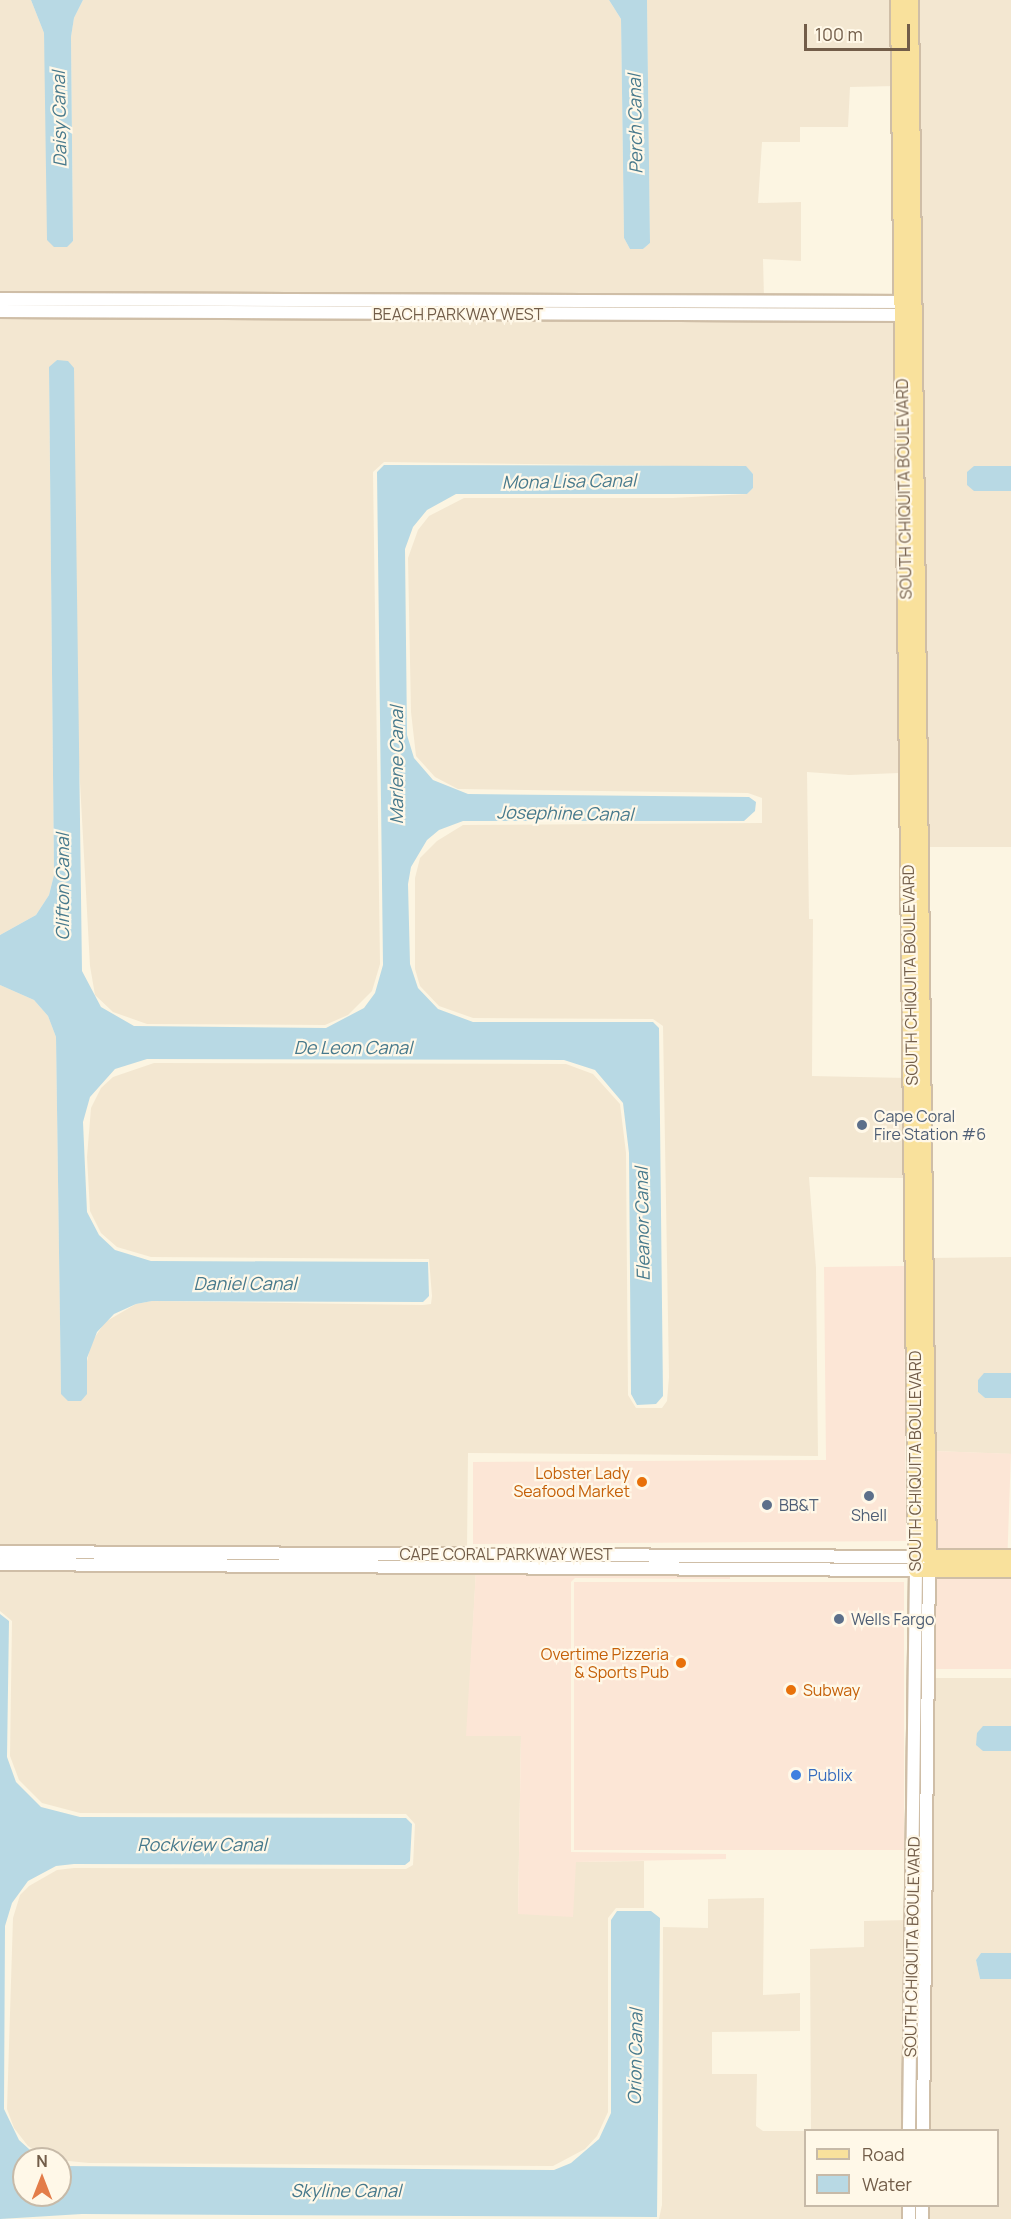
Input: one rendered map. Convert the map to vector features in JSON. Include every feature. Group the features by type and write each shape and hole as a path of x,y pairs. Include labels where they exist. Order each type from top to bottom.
{"main road":[{"name":"SOUTH CHIQUITA BOULEVARD","path":"898,0 909,308"},
{"name":"SOUTH CHIQUITA BOULEVARD","path":"911,0 909,308 922,1563"},
{"name":"CAPE CORAL PARKWAY WEST","path":"922,1563 1011,1557"},
{"name":"CAPE CORAL PARKWAY WEST","path":"922,1563 1011,1570"}],"street":[{"name":"BEACH PARKWAY WEST","path":"0,298 909,308"},
{"name":"BEACH PARKWAY WEST","path":"0,311 909,308"},
{"name":"CAPE CORAL PARKWAY WEST","path":"0,1552 717,1554 784,1555 922,1563"},
{"path":"652,1569 660,1561 698,1560 717,1554"},
{"path":"734,1569 743,1562 784,1555"},
{"name":"CAPE CORAL PARKWAY WEST","path":"0,1564 734,1569 922,1563"},
{"name":"SOUTH CHIQUITA BOULEVARD","path":"909,2129 922,1563"},
{"name":"SOUTH CHIQUITA BOULEVARD","path":"922,1563 923,2129"}],"shaded area":[{"path":"0,0 31,0 44,33 54,247 66,247 73,241 71,37 74,18 83,0 609,0 621,19 624,238 630,249 643,249 650,243 647,0 895,0 896,86 850,87 848,127 800,127 800,142 762,142 758,203 801,202 801,261 763,259 764,298 0,294"},
{"path":"916,0 1011,0 1011,466 974,466 974,491 1011,491 1011,847 925,847"},
{"path":"0,314 891,319 895,323 899,773 849,775 807,772 809,919 813,919 812,1076 907,1078 903,1178 809,1177 816,1268 818,1456 468,1453 467,1550 0,1548 0,985 34,1000 48,1016 56,1037 61,1394 86,1366 91,1343 105,1322 136,1304 152,1301 431,1304 429,1259 151,1257 117,1247 101,1233 90,1211 87,1157 91,1108 101,1088 113,1077 154,1063 566,1064 593,1074 620,1104 626,1153 628,1395 636,1408 662,1408 667,1401 669,1377 663,1026 653,1019 473,1018 439,1006 420,986 415,969 415,878 420,858 437,841 463,825 762,823 762,798 748,793 458,789 435,777 416,756 411,712 408,558 418,530 429,516 464,498 673,498 747,494 753,488 753,474 746,467 384,462 373,472 380,964 372,991 348,1015 325,1025 147,1024 113,1012 95,995 90,966 57,360 49,368 54,875 49,895 36,915 0,935"},
{"path":"1011,1257 1011,1373 985,1373 978,1380 978,1392 985,1398 1011,1398 1011,1454 933,1451 930,1258"},
{"path":"904,1266 906,1541 473,1544 473,1462 826,1460 824,1267"},
{"path":"933,1451 1011,1454 1007,1556 929,1553"},
{"path":"0,1568 476,1570 467,1736 521,1735 518,1913 576,1862 644,1861 644,1908 616,1908 608,1918 608,2112 597,2136 585,2149 553,2166 89,2163 72,2161 72,2147 28,2146 14,2128 7,2109 13,1918 20,1895 29,1886 57,1870 74,1868 406,1869 413,1865 415,1824 406,1814 80,1813 42,1803 19,1780 10,1756 12,1621 0,1611"},
{"path":"476,1570 730,1573 730,1579 575,1578 571,1582 571,1852 726,1854 726,1859 576,1862 573,1917 518,1914 521,1736 466,1736"},
{"path":"936,1576 1011,1576 1011,1669 936,1669"},
{"path":"574,1582 904,1582 904,1850 574,1850"},
{"path":"931,1678 1011,1678 1011,1726 983,1726 983,1751 1011,1751 1011,1953 981,1953 976,1960 980,1979 1011,1979 1011,2219 926,2219 926,2207 999,2207 999,2129 927,2129"},
{"path":"764,1898 763,1995 800,1993 800,2031 712,2032 712,2074 757,2074 756,2126 763,2131 804,2131 804,2207 905,2207 905,2219 659,2219 662,2205 663,1927 708,1928 708,1899"},
{"path":"908,1920 906,2129 811,2129 810,1949 864,1947 864,1921"}],"water":[{"name":"Daisy Canal","path":"31,0 83,0 74,18 71,37 73,241 67,247 54,247 47,240 44,33"},
{"name":"Perch Canal","path":"609,0 647,0 650,243 643,249 630,249 624,238 621,19"},
{"path":"57,360 68,361 74,368 82,971 101,1007 134,1026 326,1028 364,1008 375,993 383,965 377,472 384,465 746,466 753,474 753,488 747,494 456,494 427,510 413,527 405,549 407,735 414,758 433,780 468,794 749,797 756,802 755,811 744,821 463,821 439,830 427,840 411,867 408,884 410,964 418,988 438,1009 473,1022 653,1022 659,1028 663,1396 656,1404 637,1405 631,1394 629,1153 623,1103 595,1070 564,1060 147,1059 115,1069 90,1097 83,1122 87,1212 99,1235 115,1250 151,1261 428,1262 429,1296 423,1302 152,1301 136,1304 114,1314 97,1332 87,1358 87,1394 81,1401 68,1401 61,1394 56,1037 48,1016 34,1000 0,985 0,935 36,915 49,895 54,875 49,367"},
{"path":"974,466 1011,466 1011,491 974,491 967,485 967,472"},
{"path":"984,1373 1011,1373 1011,1398 985,1398 978,1392 978,1380"},
{"path":"0,1614 9,1621 7,1757 16,1782 41,1807 80,1817 406,1818 412,1824 410,1861 405,1865 74,1864 56,1866 28,1881 12,1903 5,1926 4,2109 19,2140 27,2147 12,2147 12,2207 72,2207 72,2166 554,2170 571,2163 599,2139 611,2113 611,1920 617,1911 651,1911 660,1918 657,2217 82,2214 0,2219"},
{"path":"983,1726 1011,1726 1011,1751 983,1751 976,1745 977,1733"},
{"path":"981,1953 1011,1953 1011,1979 980,1979 976,1960"}],"place":[{"name":"Cape Coral Fire Station #6","path":"862,1125"},
{"name":"Lobster Lady Seafood Market","path":"642,1482"},
{"name":"Shell","path":"869,1496"},
{"name":"BB&T","path":"767,1505"},
{"name":"Wells Fargo","path":"839,1619"},
{"name":"Overtime Pizzeria & Sports Pub","path":"681,1663"},
{"name":"Subway","path":"791,1690"},
{"name":"Publix","path":"796,1775"}],"water label":[{"name":"Mona Lisa Canal","path":"569,481"},
{"name":"Marlene Canal","path":"396,765"},
{"name":"Josephine Canal","path":"565,813"},
{"name":"Clifton Canal","path":"62,887"},
{"name":"De Leon Canal","path":"353,1047"},
{"name":"Eleanor Canal","path":"642,1224"},
{"name":"Daniel Canal","path":"245,1283"},
{"name":"Rockview Canal","path":"202,1844"},
{"name":"Orion Canal","path":"635,2057"},
{"name":"Skyline Canal","path":"346,2190"}]}
